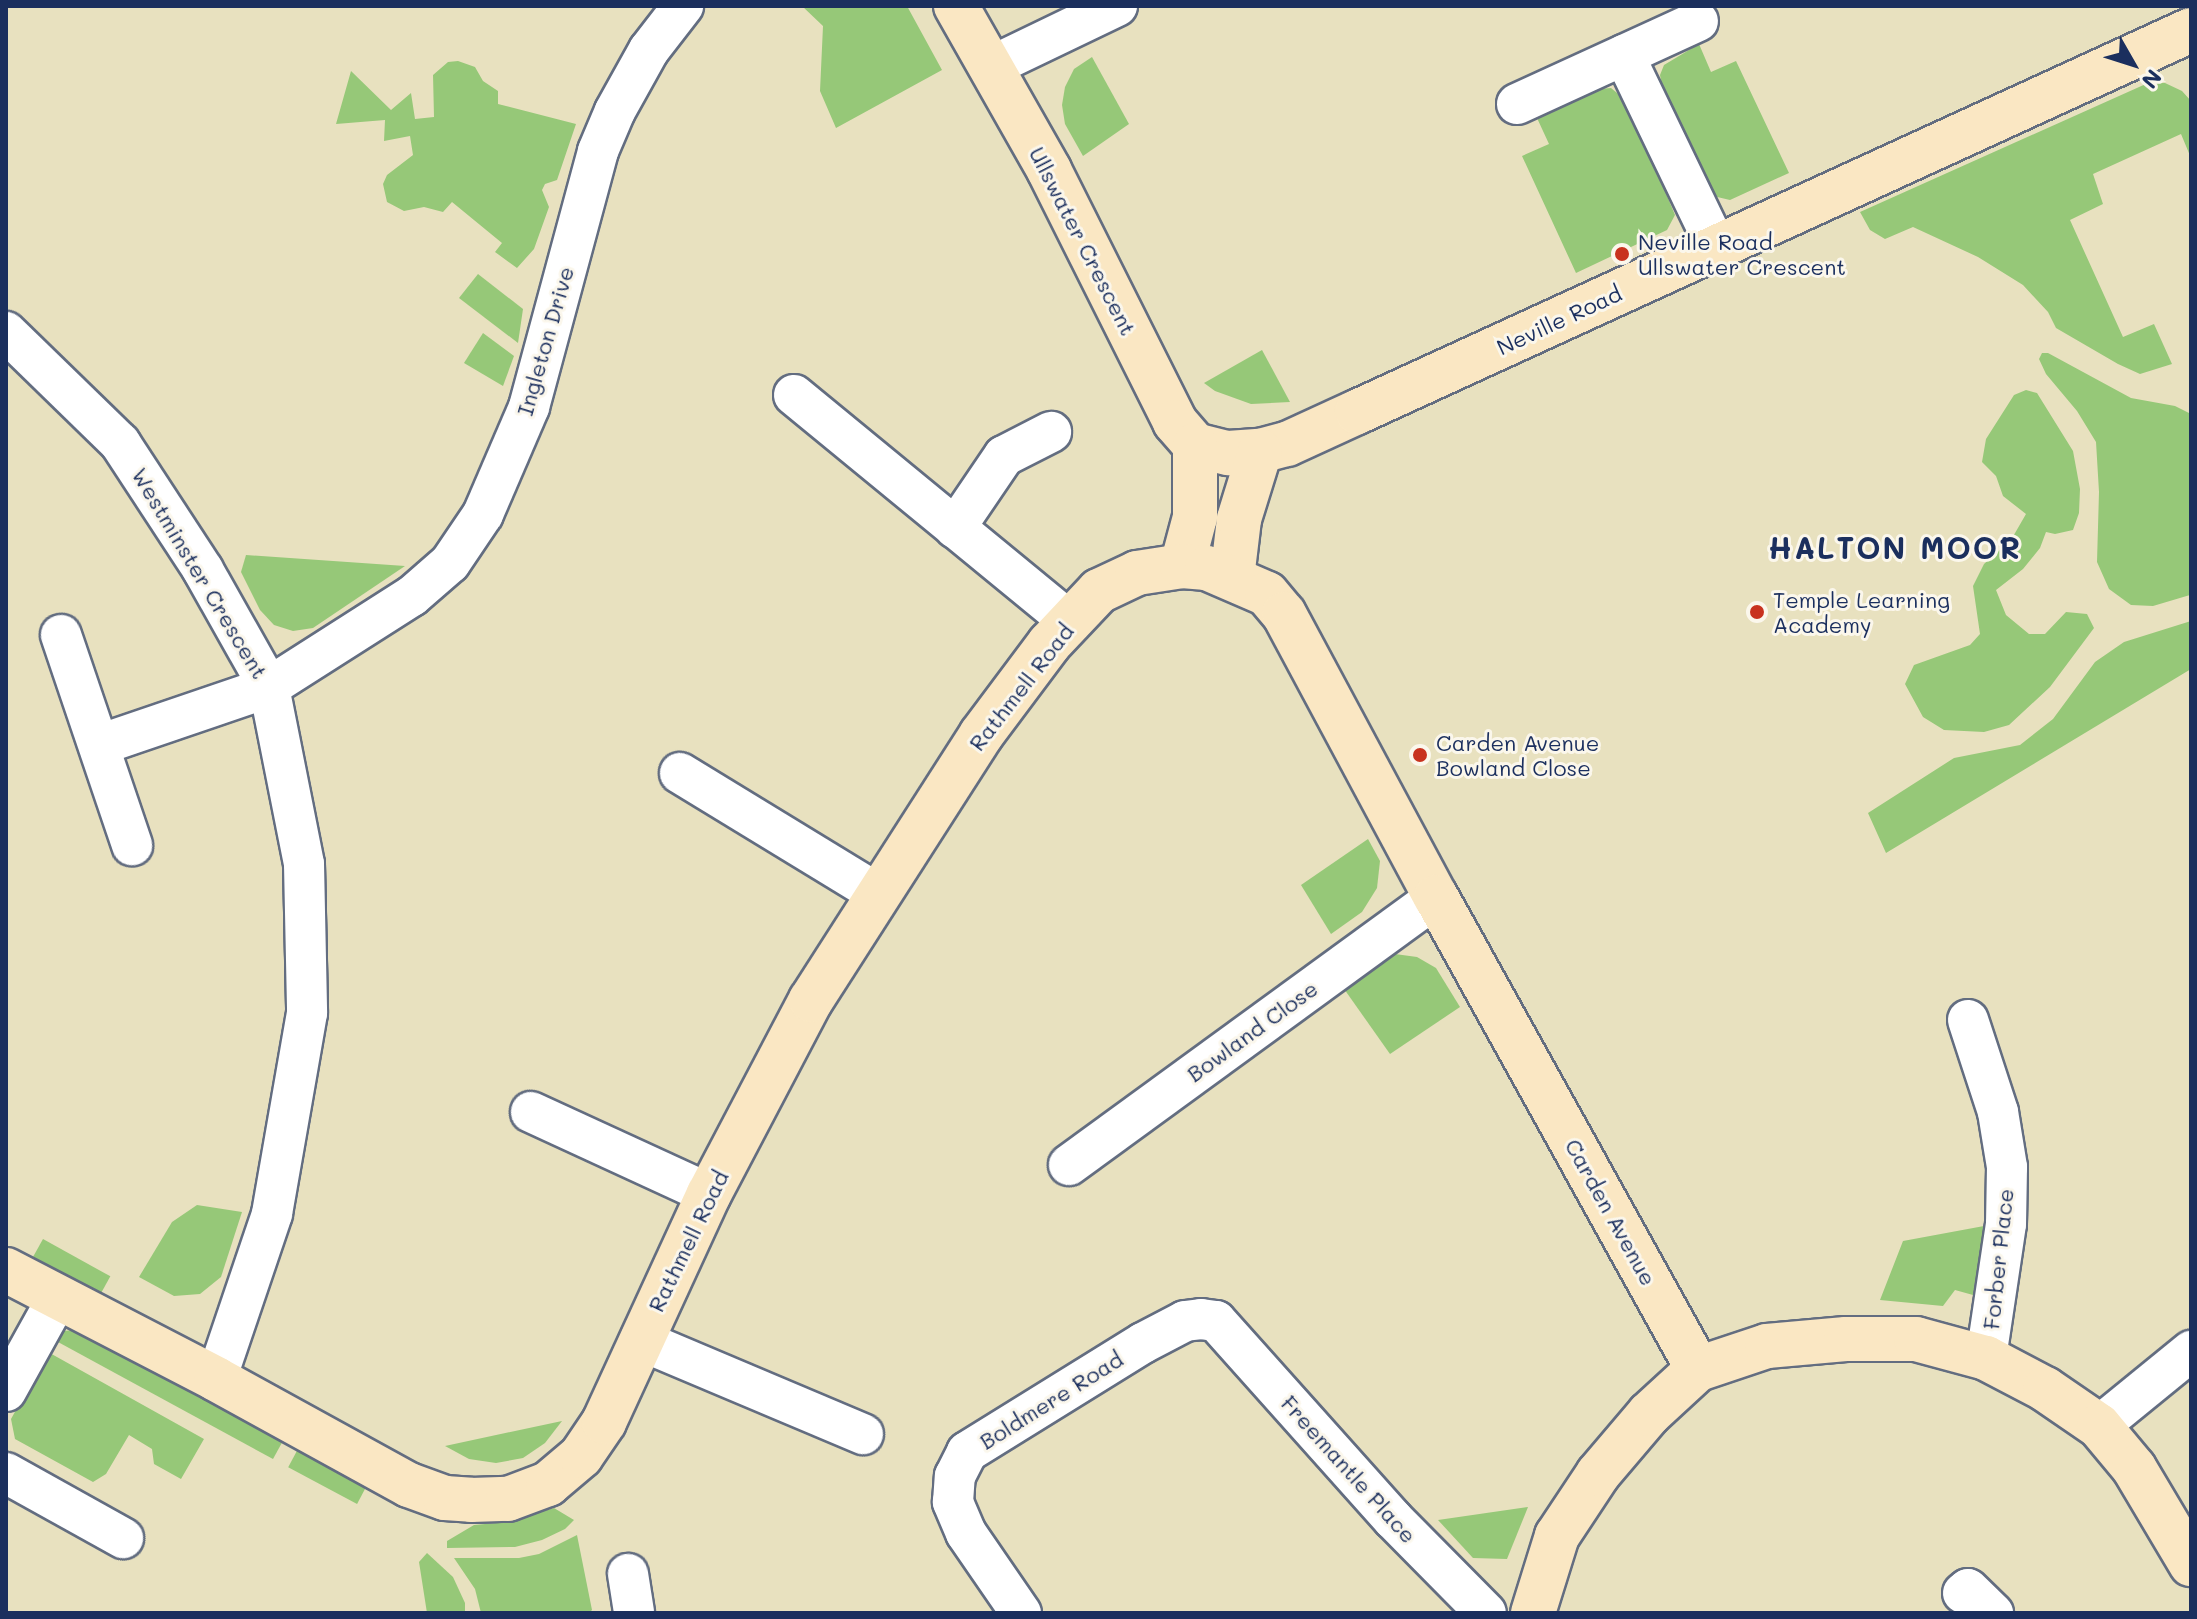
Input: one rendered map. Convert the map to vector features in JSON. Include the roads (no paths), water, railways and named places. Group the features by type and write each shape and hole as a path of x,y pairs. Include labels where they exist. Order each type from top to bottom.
{"street":[{"name":"Ingleton Drive","path":"99,745 269,687 412,596 450,563 483,514 529,407 598,151 649,50 683,6"},
{"name":"Ullswater Crescent","path":"956,6 1049,170 1175,422 1228,450"},
{"path":"990,67 1117,6"},
{"path":"1517,104 1698,21"},
{"name":"Neville Road","path":"1228,450 1357,412 2191,30"},
{"path":"1624,55 1717,248"},
{"name":"Westminster Crescent","path":"6,332 120,443 203,570 269,687 304,864 307,1013 272,1214 216,1379"},
{"path":"794,395 1070,622"},
{"path":"955,528 1004,456 1051,432"},
{"path":"1207,571 1195,517 1228,450"},
{"path":"1207,571 1239,519 1228,450"},
{"name":"Rathmell Road","path":"6,1270 216,1379 409,1485 445,1498 508,1499 548,1484 581,1456 604,1422 709,1194 811,1000 981,735 1070,622 1099,591 1137,573 1207,571"},
{"name":"Carden Avenue","path":"1207,571 1267,594 1284,614 1436,897 1698,1369"},
{"path":"61,635 132,845"},
{"path":"680,773 878,894"},
{"name":"Bowland Close","path":"1069,1165 1436,897"},
{"name":"Forber Place","path":"1968,1020 1998,1112 2007,1167 2006,1224 1986,1358"},
{"path":"531,1112 709,1194"},
{"path":"6,1391 57,1299"},
{"name":"Boldmere Road","path":"1021,1613 966,1533 953,1502 955,1476 967,1452 1143,1343 1185,1321 1216,1321"},
{"name":"Freemantle Place","path":"1216,1321 1393,1519 1486,1613"},
{"path":"1533,1613 1557,1536 1598,1474 1649,1414 1698,1369 1767,1346 1846,1339 1916,1339 1986,1358 2045,1389 2099,1426 2134,1468 2191,1564"},
{"path":"640,1340 863,1434"},
{"path":"2099,1426 2191,1351"},
{"path":"6,1473 123,1538"},
{"path":"628,1574 634,1613"}],"place":[{"name":"Neville Road Ullswater Crescent","path":"1622,254"},
{"name":"Temple Learning Academy","path":"1757,612"},
{"name":"Carden Avenue Bowland Close","path":"1420,755"}],"district":[{"name":"HALTON MOOR","path":"1895,547"}]}
